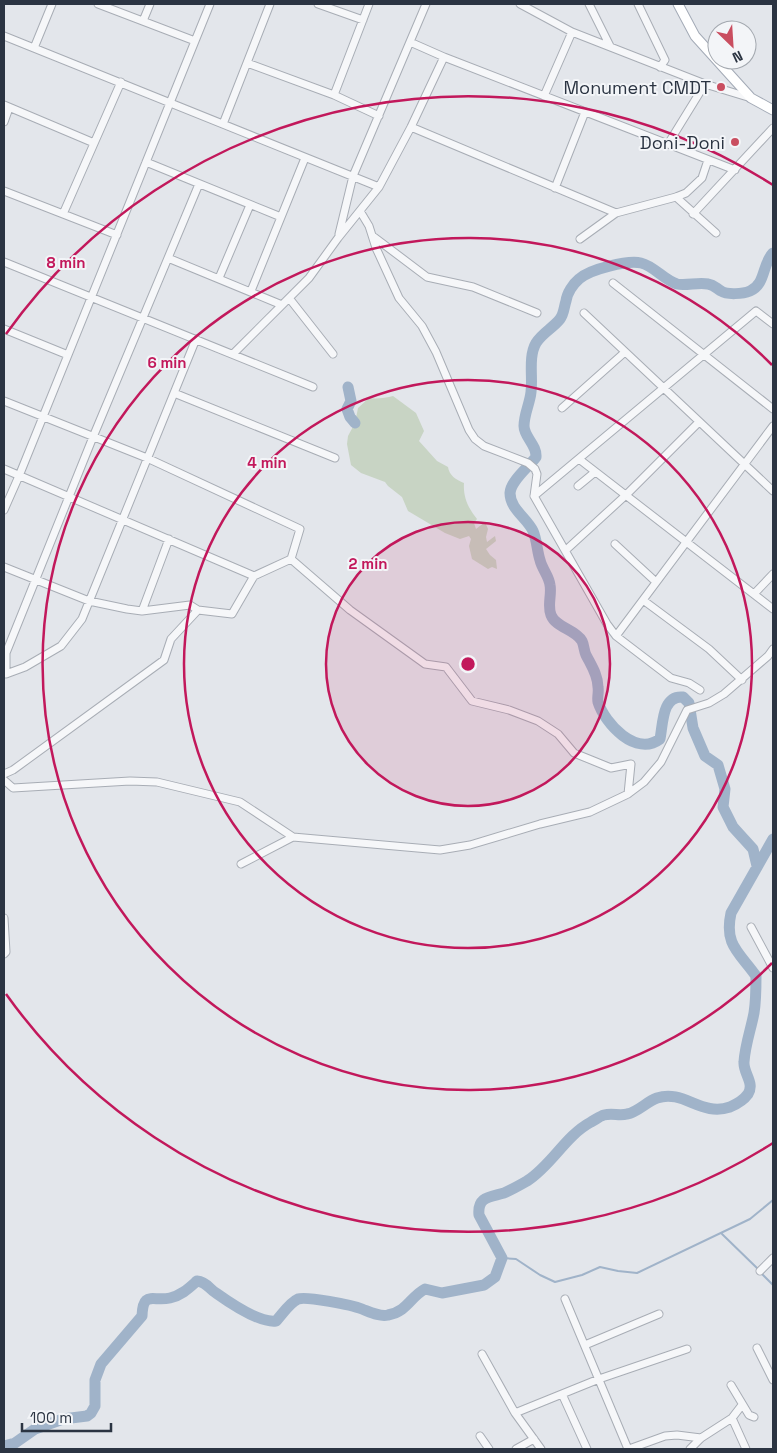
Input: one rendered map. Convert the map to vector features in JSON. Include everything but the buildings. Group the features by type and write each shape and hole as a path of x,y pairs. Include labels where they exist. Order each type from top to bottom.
{"main road":[{"path":"678,4 695,36 751,98 773,110"}],"street":[{"path":"34,48 52,4"},
{"path":"98,4 195,41"},
{"path":"143,21 150,4"},
{"path":"4,510 20,476 210,4"},
{"path":"223,124 270,4"},
{"path":"318,4 363,20"},
{"path":"334,95 369,4"},
{"path":"338,238 353,176 426,4"},
{"path":"520,4 572,32 705,84 751,98"},
{"path":"589,4 610,46"},
{"path":"638,4 665,60 660,67"},
{"path":"544,96 572,32"},
{"path":"4,36 379,187"},
{"path":"410,42 735,170"},
{"path":"233,354 310,278 338,238 379,187 411,127 444,57"},
{"path":"247,63 334,95 379,116"},
{"path":"63,214 121,82"},
{"path":"668,144 705,84"},
{"path":"4,122 6,106 94,143"},
{"path":"555,188 585,112"},
{"path":"411,127 616,213"},
{"path":"693,214 773,128"},
{"path":"250,291 304,158"},
{"path":"580,238 616,213 686,193 702,178 708,160"},
{"path":"146,162 280,217"},
{"path":"196,339 82,620 61,646 25,667 5,673 6,653 93,437 199,184"},
{"path":"4,191 117,234"},
{"path":"676,197 716,234"},
{"path":"219,278 250,205"},
{"path":"360,211 374,237 376,248 399,298 422,326 436,352 469,430 475,439 484,446 528,463 535,469 537,474 534,496 607,624 616,636 671,678 688,683 700,690"},
{"path":"374,237 427,277 473,287 537,313"},
{"path":"168,258 282,305"},
{"path":"4,262 313,387"},
{"path":"613,283 773,409"},
{"path":"289,298 333,354"},
{"path":"534,496 756,312 773,324"},
{"path":"584,313 773,491"},
{"path":"4,329 68,355"},
{"path":"562,408 625,352"},
{"path":"174,393 335,458"},
{"path":"4,401 147,458 300,530 291,559 254,576 232,614 198,610 190,605 142,611 89,601 4,567"},
{"path":"566,550 626,495 699,422"},
{"path":"616,636 773,426"},
{"path":"579,459 773,609"},
{"path":"4,469 254,576"},
{"path":"578,486 596,472"},
{"path":"142,611 169,539"},
{"path":"615,544 656,582"},
{"path":"291,559 350,610 425,664 446,667 472,701 508,710 538,721 558,734 574,753 611,768 631,764 628,794"},
{"path":"754,594 773,574"},
{"path":"643,600 709,649 742,680"},
{"path":"4,774 13,770 164,660 171,639 198,610"},
{"path":"4,780 13,788 130,781 157,782 240,802 293,837 440,850 470,845 540,824 590,812 628,794 644,782 661,762 690,709 709,703 724,694 742,680 773,649"},
{"path":"241,864 293,837"},
{"path":"4,918 6,952 4,954"},
{"path":"751,927 773,968"},
{"path":"760,1271 773,1258"},
{"path":"566,1299 629,1449 664,1436 677,1435 701,1438"},
{"path":"585,1345 659,1314"},
{"path":"757,1348 773,1380"},
{"path":"515,1413 599,1379 687,1349"},
{"path":"482,1354 515,1413 541,1449"},
{"path":"731,1385 749,1415 754,1417"},
{"path":"562,1394 587,1449"},
{"path":"690,1449 701,1438 732,1418 742,1405"},
{"path":"732,1418 746,1449"},
{"path":"480,1436 489,1449"},
{"path":"516,1449 534,1439"}],"green space":[{"path":"393,396 416,413 424,431 419,441 437,461 448,467 453,477 464,483 464,493 467,502 477,519 474,523 476,529 485,522 488,529 487,542 495,536 496,541 486,549 496,560 497,569 492,567 488,569 472,559 469,546 471,539 469,536 460,539 445,533 408,511 402,497 385,482 361,473 351,465 347,444 348,436 355,423 358,408 369,398"}],"waterway":[{"path":"757,866 753,849 733,827 723,807 725,789 718,765 705,756 693,728 689,703 683,697 676,698 667,705 660,739 651,743 641,744 632,741 623,736 607,720 598,702 597,678 585,653 582,641 575,634 557,623 551,615 549,608 549,582 539,557 534,534 513,504 510,493 514,483 536,457 535,449 526,434 524,426 531,392 532,354 538,339 561,317 569,292 579,279 600,269 635,262 646,265 677,284 708,284 724,292 731,294 739,293 750,291 759,284 773,253"},
{"path":"348,387 351,401 347,409 355,423"},
{"path":"4,1446 15,1443 35,1429 63,1419 87,1416 91,1413 95,1406 95,1380 101,1364 142,1316 144,1303 147,1300 174,1297 197,1281 206,1284 245,1312 262,1319 276,1321 289,1306 298,1299 303,1298 339,1303 375,1314 385,1315 395,1313 405,1307 425,1289 442,1293 484,1285 495,1277 502,1258 479,1215 480,1204 486,1198 507,1192 527,1181 544,1167 582,1128 602,1116 631,1113 657,1098 667,1096 676,1097 710,1109 730,1107 742,1100 750,1090 750,1082 744,1062 755,1008 756,976 734,948 731,941 729,924 731,913 773,839"},
{"path":"502,1258 516,1259 540,1275 555,1282 582,1275 600,1267 637,1273 750,1219 773,1200"},
{"path":"722,1234 758,1269"},
{"path":"761,1273 773,1285"}],"place":[{"name":"Monument CMDT","path":"721,87"},
{"name":"Doni-Doni","path":"735,142"}]}
